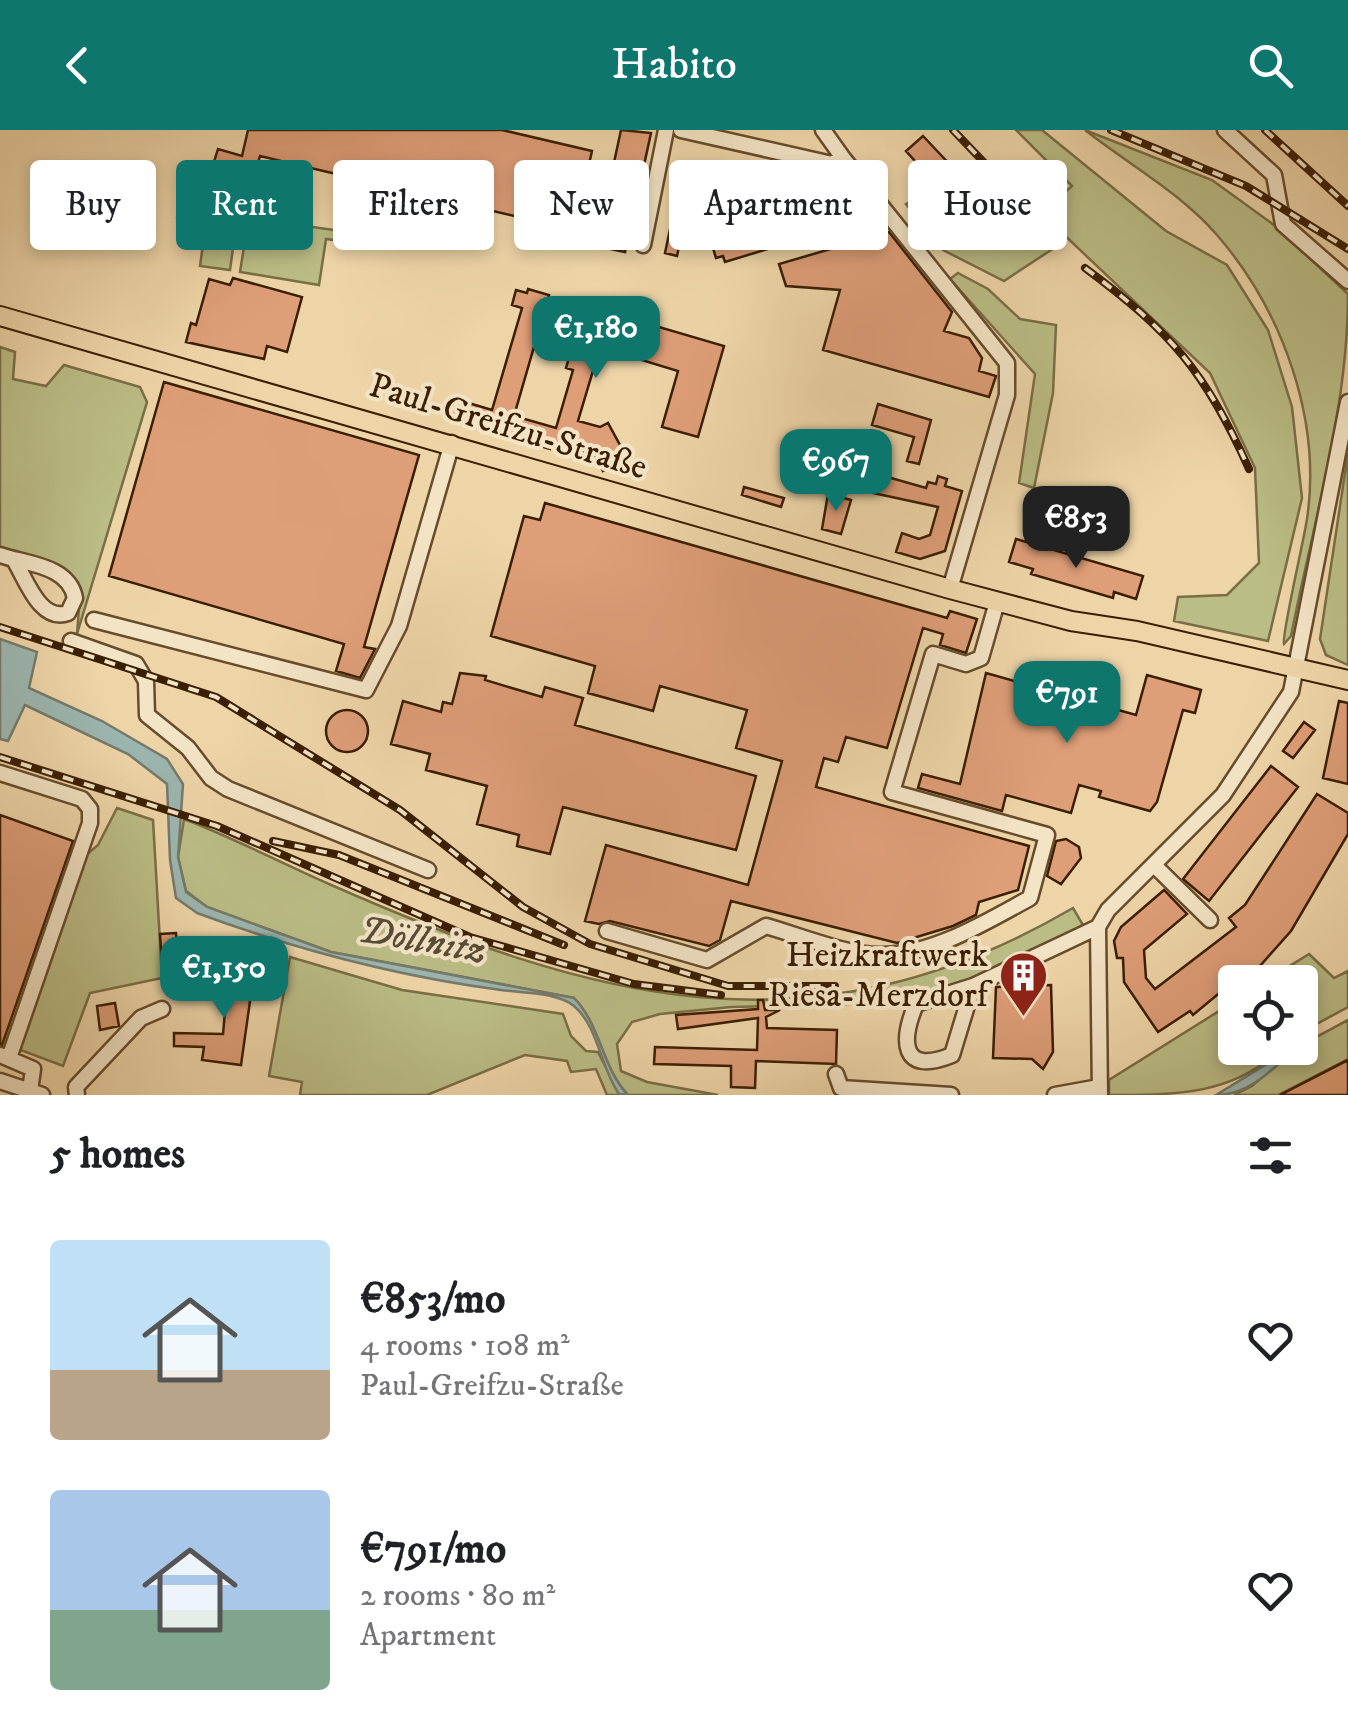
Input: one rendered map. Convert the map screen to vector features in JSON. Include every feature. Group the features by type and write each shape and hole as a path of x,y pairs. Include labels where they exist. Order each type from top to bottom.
{"main road":[{"name":"Paul-Greifzu-Straße","path":"0,316 452,443 950,590 1348,680"}],"street":[{"path":"649,211 666,130"},
{"path":"681,130 832,164 843,158"},
{"path":"823,130 1006,362 1008,396 950,590"},
{"path":"1225,130 1274,175 1284,224 1348,282"},
{"path":"1054,1095 1100,1091 1098,928 1108,910 1224,796 1291,692 1299,670 1348,402"},
{"path":"94,620 366,690 399,626 452,443"},
{"path":"7,558 66,578 74,598 68,613 58,616 47,612 7,558"},
{"path":"607,931 707,960 766,926 876,956 909,952 975,928 1030,898 1047,835 892,792 933,654 966,664 981,658 997,602"},
{"path":"71,641 136,664 146,682 147,715 188,748 218,783 428,870"},
{"path":"0,773 82,800 90,809 90,823 5,1057 33,1070 36,1093 0,1081"},
{"path":"1156,867 1210,920"},
{"path":"973,986 952,1055 935,1062 916,1058 907,1048 904,1033 916,1004 973,986 1098,928"},
{"path":"77,1095 76,1087 141,1018 162,1009"},
{"path":"836,1074 841,1088 952,1095"}],"green space":[{"path":"1016,130 1042,130 1166,231 1227,265 1268,330 1292,407 1302,498 1268,641 1174,621 1178,597 1227,595 1259,563 1255,468 1210,373 1067,238 1067,190 1072,186 1067,181 1067,160 1046,160"},
{"path":"1085,130 1212,180 1274,225 1348,294 1336,423 1291,636 1284,644 1307,519 1310,481 1302,405 1278,331 1240,265 1203,220"},
{"path":"313,227 333,230 333,240 326,239 319,285 240,272 244,250 313,250"},
{"path":"202,250 233,250 230,270 200,266"},
{"path":"943,250 1051,250 1004,281"},
{"path":"958,273 988,289 1020,319 1056,325 1053,393 1034,488 1019,483 1035,374 950,279"},
{"path":"0,347 15,352 13,379 46,386 64,365 140,387 147,402 77,634 80,595 68,572 0,548"},
{"path":"1348,453 1348,665 1326,655 1320,639"},
{"path":"117,808 153,820 162,978 90,993 63,1066 18,1049 85,856 98,845"},
{"path":"184,819 426,925 519,958 610,983 701,997 791,999 882,986 976,956 1073,908 1083,925 995,974 883,1003 731,1007 660,1014 632,1022 617,1044 621,1071 647,1082 718,1095 628,1095 574,998 331,952 207,907 186,891 178,857"},
{"path":"1309,954 1334,978 1348,971 1348,1007 1318,1023 1318,965 1291,965"},
{"path":"290,957 402,990 563,1014 571,1036 586,1051 598,1052 620,1095 607,1095 596,1069 571,1072 567,1061 525,1055 427,1095 300,1095 302,1082 269,1076"},
{"path":"1218,1012 1218,1065 1262,1065 1224,1084 1181,1093 1109,1095 1109,1080"},
{"path":"1348,1020 1348,1059 1278,1095 1234,1095 1252,1086 1276,1065 1318,1065 1318,1036"}],"water":[{"path":"0,639 37,652 29,688 102,721 167,759 183,784 178,857 186,892 207,907 331,952 574,998 628,1095 619,1094 589,1025 567,1001 347,960 197,913 176,898 167,784 128,754 25,705 8,741 0,739"},
{"path":"1265,1065 1277,1065 1240,1091 1216,1095"}],"building":[{"path":"248,130 502,130 592,151 590,160 514,160 514,216 494,211 494,160 333,160 333,173 313,168 313,160 260,156 259,160 215,160 218,149 242,156"},
{"path":"621,130 651,133 645,160 615,160"},
{"path":"923,136 946,160 914,160 906,151"},
{"path":"888,232 952,312 944,331 969,338 982,358 979,371 996,376 989,397 823,350 840,290 786,286 779,264 827,250 888,250"},
{"path":"669,234 669,250 678,250 677,256 665,253"},
{"path":"714,250 764,250 725,262 723,256 716,258"},
{"path":"233,278 302,297 287,352 267,346 264,359 186,342 191,323 196,325 209,279 230,285"},
{"path":"528,289 549,295 514,416 556,428 573,370 566,368 571,351 578,353 591,307 724,346 698,437 662,427 678,371 622,354 627,340 604,334 578,421 600,427 608,423 627,458 603,471 594,454 552,442 550,449 446,418 452,398 492,410 522,308 512,305 516,290 527,293"},
{"path":"164,382 419,455 364,647 375,649 360,678 336,671 344,644 109,576"},
{"path":"878,404 931,420 919,464 907,461 914,437 872,425"},
{"path":"870,472 926,488 928,482 936,484 938,476 947,479 945,486 962,491 945,551 920,559 896,552 902,533 919,539 930,535 938,507 864,491"},
{"path":"744,487 784,498 781,507 742,495"},
{"path":"828,494 851,500 841,534 822,529"},
{"path":"545,503 947,618 950,611 977,619 966,653 940,645 943,634 923,628 887,748 846,737 838,762 824,758 816,787 1029,846 1018,890 979,902 976,915 953,926 897,943 731,901 720,940 709,946 610,921 585,921 606,845 748,885 782,761 736,748 747,710 660,686 653,711 588,693 595,666 491,636 524,516 540,520"},
{"path":"1016,539 1143,576 1136,599 1114,592 1113,598 1031,574 1033,569 1009,562"},
{"path":"460,673 486,676 485,680 542,697 545,687 583,698 575,725 756,776 736,850 563,807 550,854 517,846 519,835 477,824 487,786 426,770 430,754 391,744 403,701 441,712 443,702 452,704"},
{"path":"986,673 1136,715 1147,675 1201,690 1195,713 1183,710 1157,802 1150,811 1099,797 1101,791 1079,785 1071,813 1006,795 1002,811 918,788 922,774 960,784"},
{"path":"1339,701 1348,703 1348,784 1323,778"},
{"path":"347,710 362,716 368,731 362,746 347,752 332,746 326,731 332,716"},
{"path":"1304,722 1315,730 1293,758 1283,751"},
{"path":"1271,766 1298,787 1209,901 1183,879"},
{"path":"1317,794 1348,813 1348,834 1291,931 1261,965 1218,965 1218,994 1193,1015 1190,1011 1158,1032 1124,982 1123,958 1117,958 1114,941 1121,927 1164,890 1187,914 1144,950 1146,978 1155,989 1236,927 1229,918 1245,905"},
{"path":"0,815 73,841 2,1045 0,1044"},
{"path":"1066,839 1079,847 1081,858 1061,884 1047,876 1056,841"},
{"path":"176,933 179,978 163,979 160,934"},
{"path":"205,975 253,980 241,1065 202,1060 204,1047 174,1046 174,1033 223,1034 226,1000 202,997"},
{"name":"Heizkraftwerk Riesa-Merzdorf","path":"1051,985 1053,1052 1043,1069 1032,1059 993,1058 996,987"},
{"path":"758,1000 763,1000 765,1010 780,1010 766,1017 767,1028 837,1030 836,1064 756,1061 755,1088 731,1087 731,1066 654,1064 655,1047 757,1050 758,1018 678,1029 676,1015 758,1009"},
{"path":"115,1003 119,1026 100,1030 97,1006"},
{"path":"1348,1060 1348,1095 1280,1095"}],"railway":[{"path":"953,130 982,160"},
{"path":"1111,130 1246,186 1348,249"},
{"path":"1265,130 1348,206"},
{"path":"1085,268 1141,313 1183,356 1217,405 1249,469"},
{"path":"0,627 216,697 400,810 523,907 590,944 728,986 835,986"},
{"path":"0,757 217,826 470,937 634,984 721,995"},
{"path":"273,841 339,855 564,945"}],"place":[{"name":"Heizkraftwerk Riesa-Merzdorf","path":"1023,1018"}],"water label":[{"name":"Döllnitz","path":"423,941"}]}
